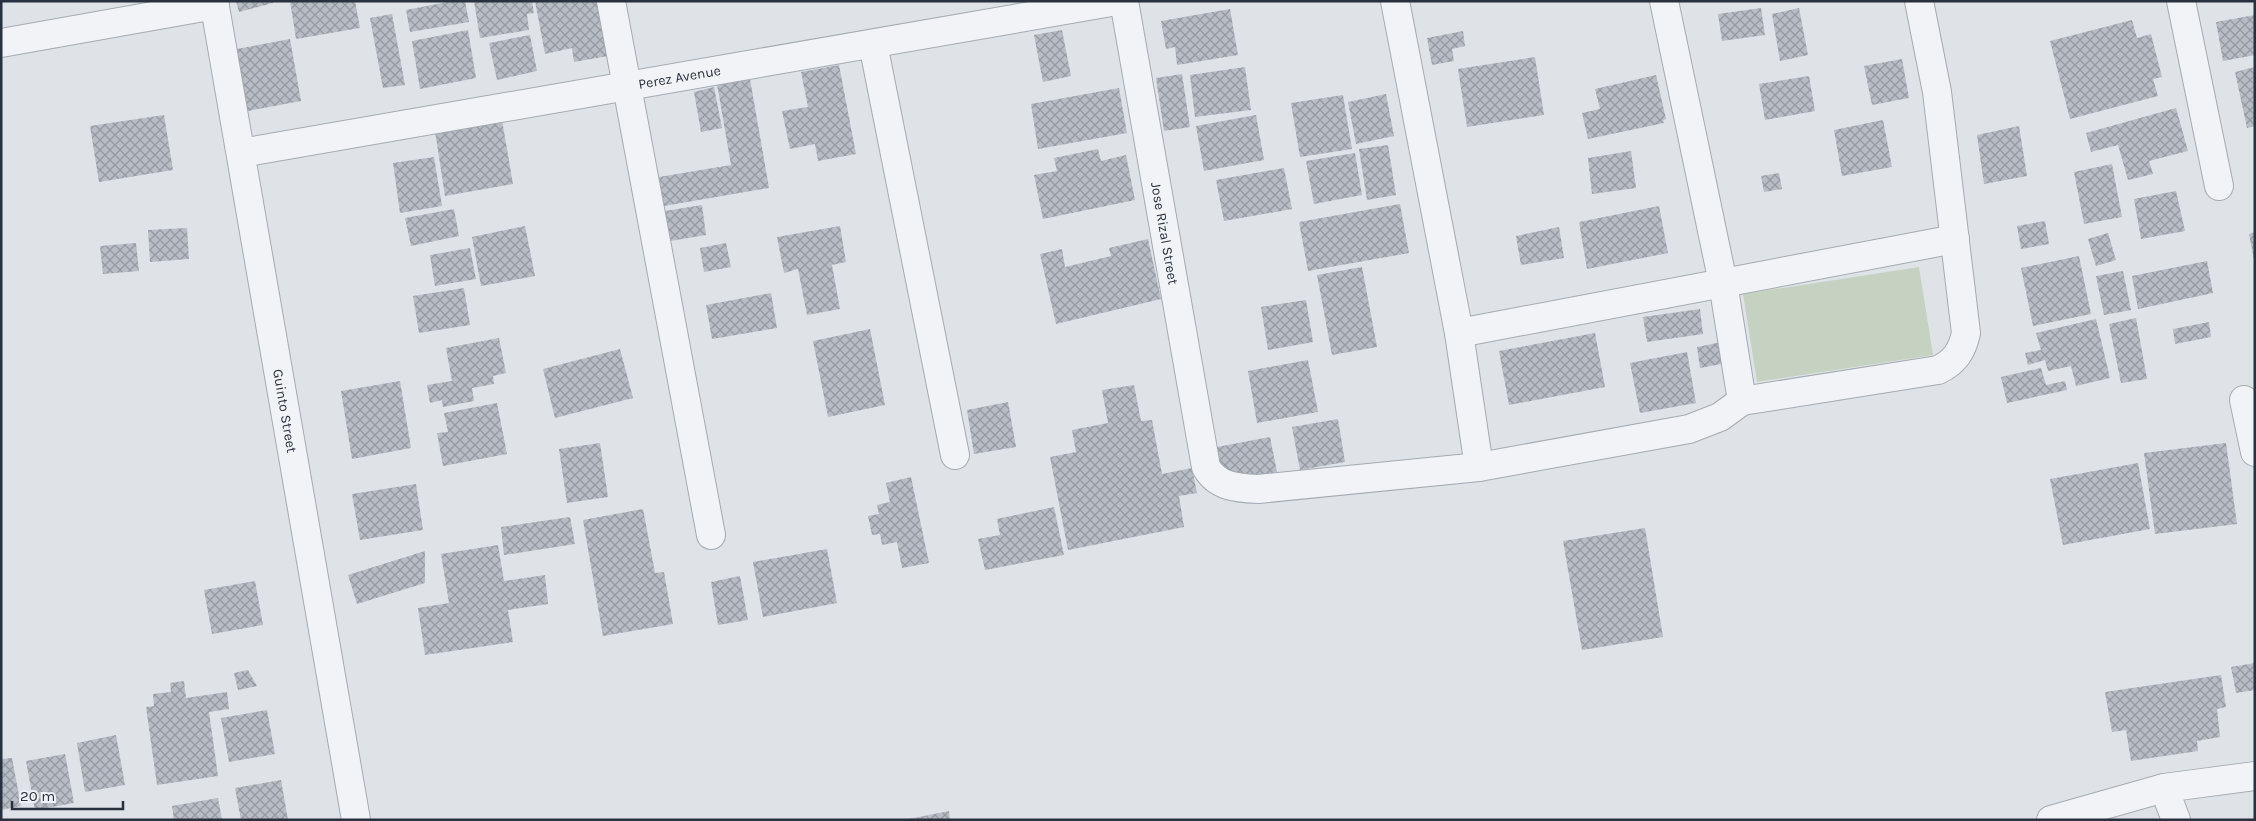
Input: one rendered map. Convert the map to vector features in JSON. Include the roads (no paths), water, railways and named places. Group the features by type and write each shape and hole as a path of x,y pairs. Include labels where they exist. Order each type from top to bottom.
{"street":[{"path":"611,1 711,535"},
{"name":"Perez Avenue","path":"241,153 1118,1"},
{"name":"Jose Rizal Street","path":"1124,1 1206,467 1212,477 1232,488 1258,489 1479,467"},
{"path":"1395,1 1459,333 1479,467 1689,429 1720,416 1742,401 1938,370 1950,364 1963,346 1966,333 1937,92 1919,1"},
{"path":"1664,1 1722,283 1742,401"},
{"path":"2181,1 2219,186"},
{"path":"1,43 215,3"},
{"name":"Guinto Street","path":"215,3 356,820"},
{"path":"873,44 955,455"},
{"path":"1459,333 1954,239"},
{"path":"2244,400 2255,452"},
{"path":"2051,820 2164,788 2255,776"},
{"path":"2164,788 2176,820"}]}
